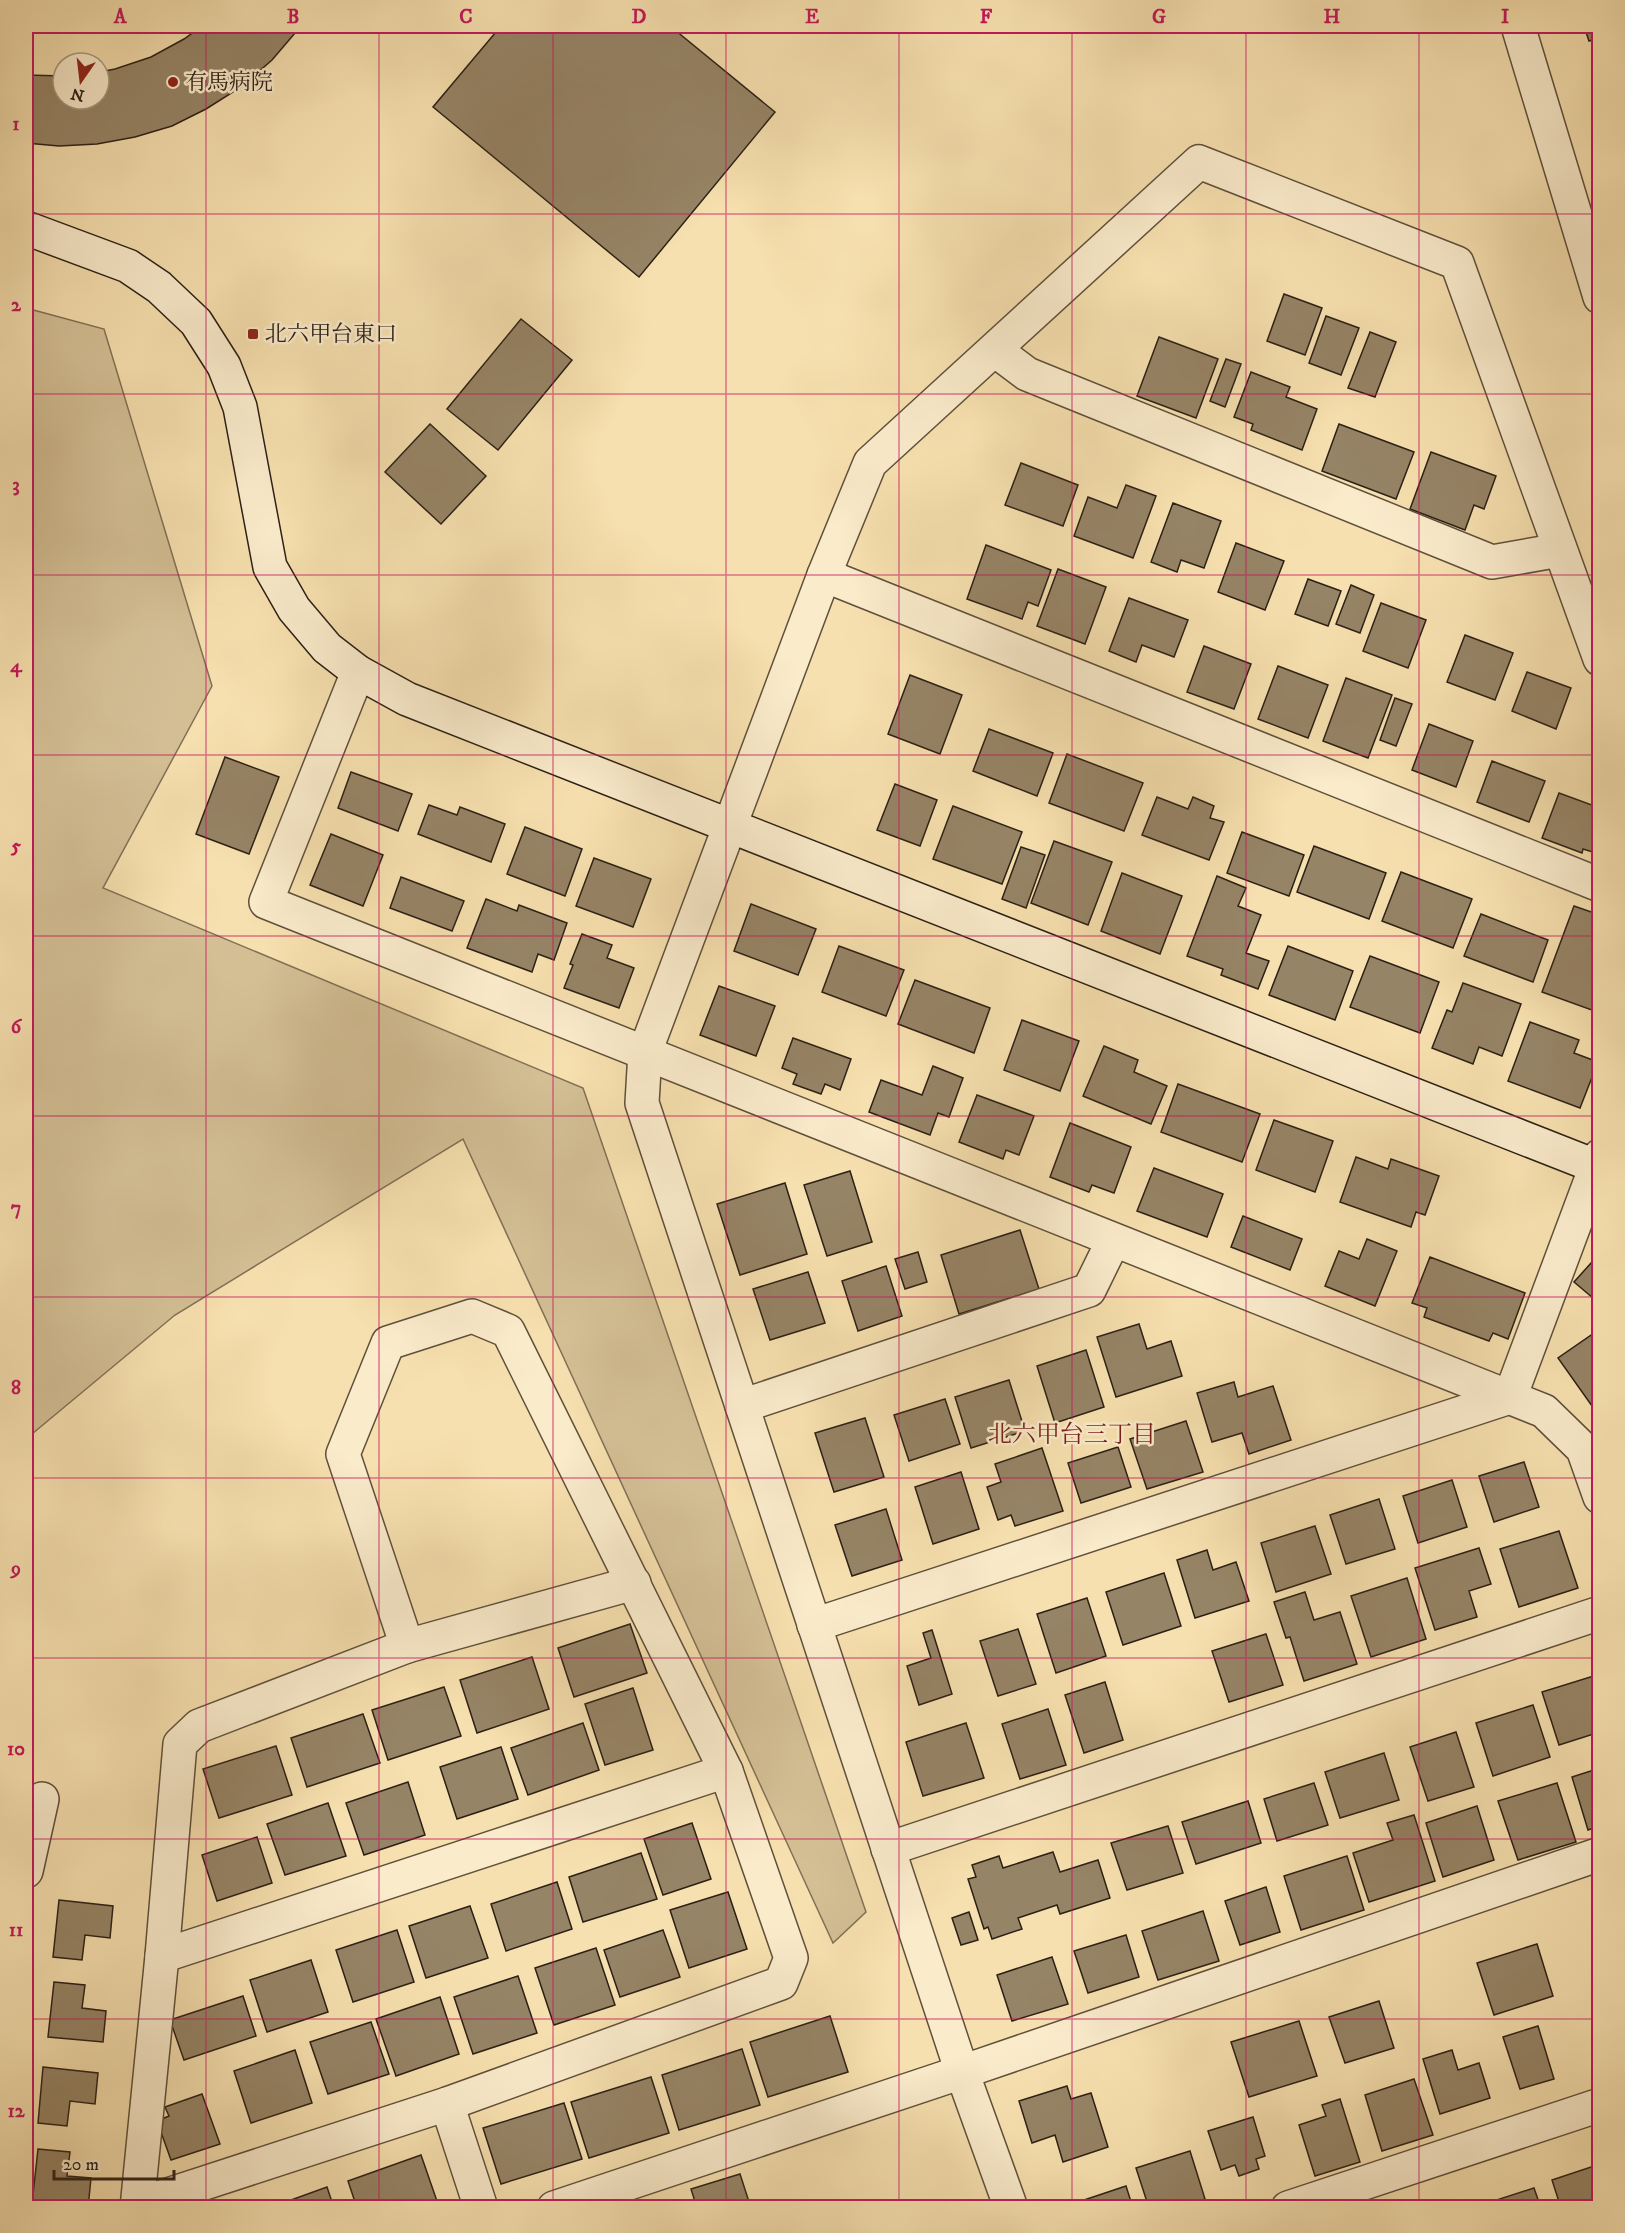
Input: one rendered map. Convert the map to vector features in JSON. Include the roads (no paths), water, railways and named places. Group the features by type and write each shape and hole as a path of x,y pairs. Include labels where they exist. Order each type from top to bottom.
{"street":[{"path":"1518,26 1599,297"},
{"path":"1011,2208 962,2072 642,1103 645,1052 824,575 870,463 1200,162 1457,263 1599,659"},
{"path":"26,228 128,266 159,287 196,322 224,366 240,407 270,567 294,609 327,648 358,672 407,699 1598,1164 1510,1397"},
{"path":"995,350 1027,374 1492,562 1560,550"},
{"path":"824,575 1599,885"},
{"path":"358,672 266,902 1544,1411 1583,1449 1599,1497"},
{"path":"742,1406 1089,1290 1113,1240"},
{"path":"407,1646 343,1454 388,1343 472,1316 508,1331 634,1583 726,1771 791,1958 781,1983 447,2104 137,2206 180,1744 199,1726 407,1646 634,1583"},
{"path":"814,1625 1510,1397"},
{"path":"888,1849 1599,1613"},
{"path":"162,1956 726,1771"},
{"path":"26,1871 42,1799"},
{"path":"554,2208 962,2072 1599,1854"},
{"path":"447,2104 481,2208"},
{"path":"1288,2208 1599,2106"}],"place":[{"name":"有馬病院","path":"173,82"},
{"name":"北六甲台東口","path":"253,334"}],"district":[{"name":"北六甲台三丁目","path":"1072,1435"}]}
